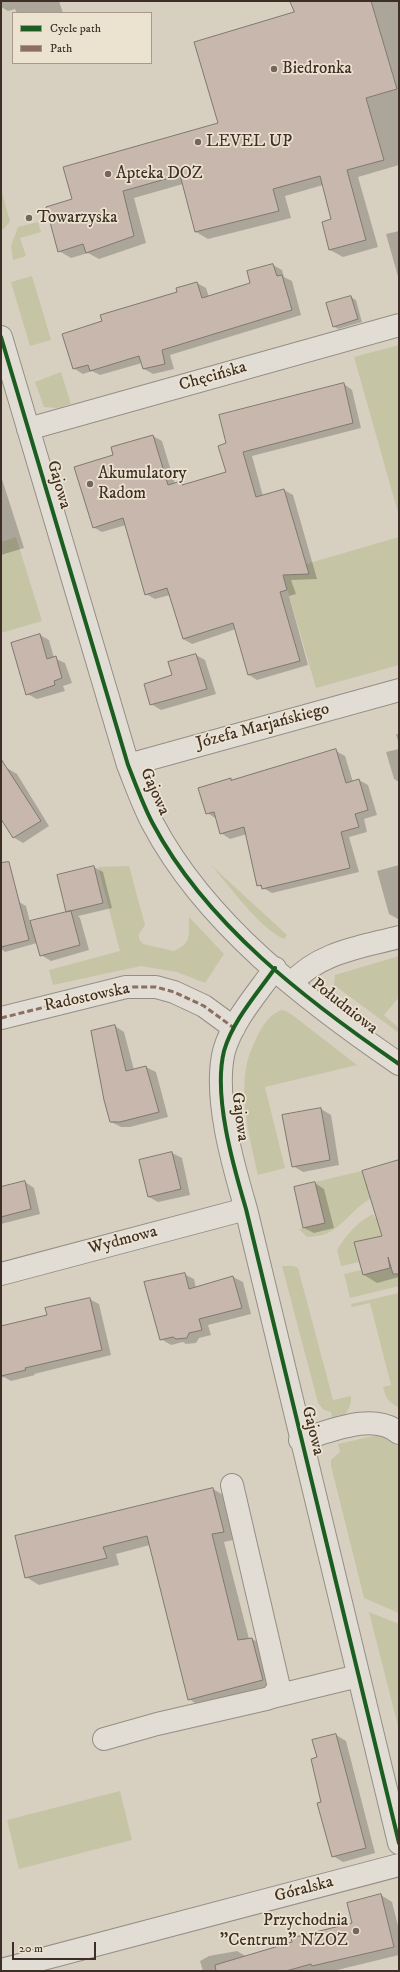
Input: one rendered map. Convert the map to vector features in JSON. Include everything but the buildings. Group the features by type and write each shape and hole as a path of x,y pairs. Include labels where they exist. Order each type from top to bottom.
{"street":[{"name":"Chęcińska","path":"28,429 399,325"},
{"name":"Gajowa","path":"1,337 128,765 154,825 186,876 225,921 275,968 249,1002 234,1028 224,1050 221,1074 225,1123 232,1159 246,1209 300,1440 399,1843"},
{"name":"Józefa Marjańskiego","path":"128,765 399,690"},
{"path":"292,983 299,975 313,965 333,954 399,937"},
{"name":"Południowa","path":"275,968 349,1029 399,1064"},
{"name":"Radostowska","path":"1,1018 126,987 156,987 174,992 204,1006 234,1028"},
{"name":"Wydmowa","path":"1,1274 246,1209"},
{"path":"300,1440 369,1422 384,1424 399,1433"},
{"path":"232,1485 279,1682 279,1687 272,1697"},
{"path":"104,1739 358,1676"},
{"name":"Góralska","path":"1,1970 399,1866"}],"green space":[{"path":"1,189 10,221 4,229 1,228"},
{"path":"38,222 41,232 20,238 26,256 13,260 11,246 18,227"},
{"path":"32,276 51,340 30,346 11,282"},
{"path":"399,345 399,516 354,357"},
{"path":"61,372 71,404 57,408 44,407 35,382"},
{"path":"16,537 42,621 1,633 1,542"},
{"path":"399,537 399,665 316,688 282,571"},
{"path":"211,865 287,935 284,939 265,926 245,906"},
{"path":"129,866 145,925 139,934 139,939 143,944 174,951 180,948 187,941 189,933 189,917 224,954 205,983 177,972 141,966 53,985 49,970 120,951 98,867"},
{"path":"399,956 399,997 384,1015 399,1028 399,1033 334,985 335,975"},
{"path":"281,1010 286,1011 295,1017 357,1065 265,1087 285,1168 258,1175 246,1119 244,1091 245,1077 249,1056 259,1033 269,1018"},
{"path":"362,1171 371,1198 332,1231 324,1235 307,1237 299,1229 325,1223 315,1182"},
{"path":"373,1214 375,1218 381,1219 384,1229 380,1230 387,1257 399,1254 399,1286 350,1298 344,1274 361,1270 359,1262 341,1266 337,1250 353,1229"},
{"path":"282,1266 293,1266 298,1268 333,1400 351,1396 349,1409 344,1415 337,1419 332,1420 331,1412 324,1410 318,1403"},
{"path":"399,1293 399,1408 392,1404 388,1399 383,1387 391,1385 370,1303 352,1307 351,1304"},
{"path":"373,1436 383,1436 399,1445 399,1613 364,1598 331,1466 331,1460 340,1452 338,1444"},
{"path":"369,1612 399,1624 399,1743 397,1722"},
{"path":"120,1791 132,1840 19,1869 7,1820"}],"marked path":[{"path":"1,1018 126,987 156,987 174,992 204,1006 234,1028"}],"cycle path":[{"path":"1,337 128,765 153,824 175,860 201,895 261,958 329,1014 399,1064"},
{"path":"275,968 239,1018 228,1040 224,1051 221,1069 223,1109 230,1152 246,1209 399,1843"}],"place":[{"name":"Biedronka","path":"274,69"},
{"name":"LEVEL UP","path":"198,142"},
{"name":"Apteka DOZ","path":"108,174"},
{"name":"Towarzyska","path":"29,218"},
{"name":"Akumulatory Radom","path":"90,484"},
{"name":"Przychodnia \"Centrum\" NZOZ","path":"356,1931"}]}
